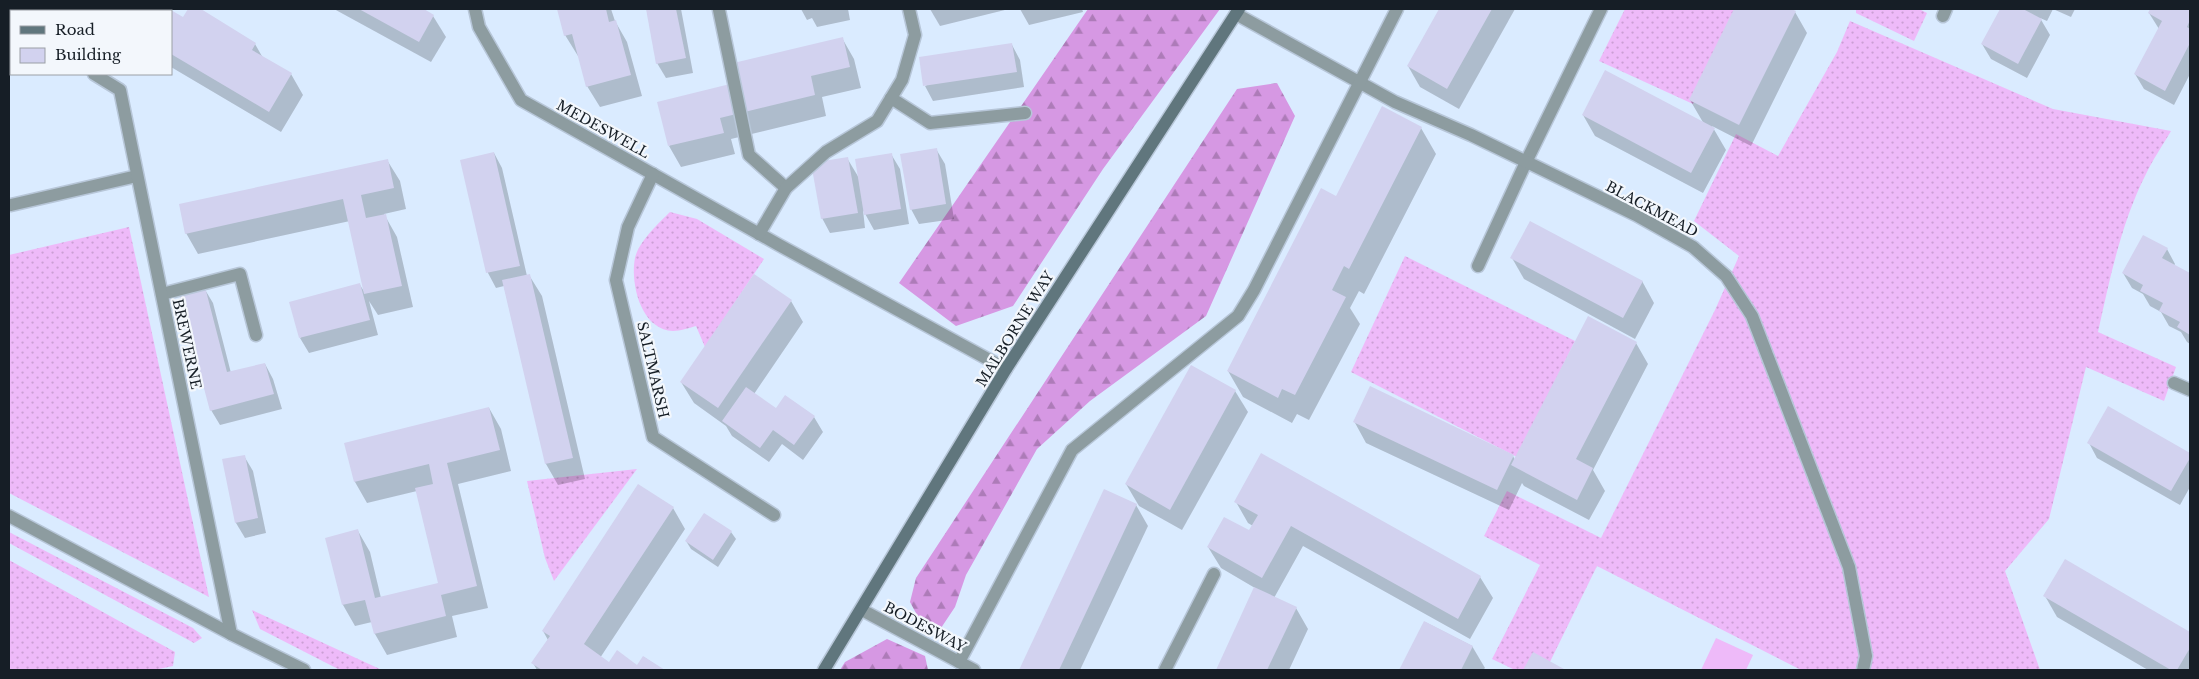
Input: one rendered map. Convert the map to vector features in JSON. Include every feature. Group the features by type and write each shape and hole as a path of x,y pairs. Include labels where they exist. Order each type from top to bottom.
{"street":[{"name":"MEDESWELL","path":"475,9 479,27 521,100 759,234 1006,369"},
{"path":"759,234 786,188 826,152 877,121 902,80 915,35 909,9"},
{"path":"959,662 1072,450 1238,316 1254,290 1397,9"},
{"path":"1478,266 1526,162 1601,9"},
{"path":"719,10 749,155 786,188"},
{"name":"BLACKMEAD","path":"1238,11 1358,83 1636,215 1693,247 1726,276 1752,316 1849,567 1866,656 1863,670"},
{"name":"MALBORNE WAY","path":"824,670 1006,369 1238,11"},
{"name":"BREWERNE","path":"96,75 120,90 231,634"},
{"path":"891,98 930,123 1025,113"},
{"name":"SALTMARSH","path":"653,174 628,227 616,280 653,437 774,515"},
{"path":"11,205 137,176"},
{"path":"162,294 240,274 256,335"},
{"path":"2174,383 2190,390"},
{"path":"9,516 231,634 304,670"},
{"path":"1165,670 1214,574"},
{"name":"BODESWAY","path":"862,610 974,670"}],"shaded area":[{"path":"1625,9 1738,9 1693,104 1599,61"},
{"path":"1856,9 1919,9 1927,13 1914,41 1856,13"},
{"path":"1850,21 2053,109 2171,131 2137,193 2123,231 2098,332 2176,367 2164,401 2086,367 2049,519 2005,571 2040,670 1801,670 1597,566 1546,670 1515,670 1492,659 1540,565 1484,536 1507,491 1601,538 1715,310 1739,256 1694,221 1736,134 1778,156 1837,52"},
{"path":"670,212 697,219 764,259 705,347 696,326 673,331 662,329 653,323 640,304 636,292 634,269 637,252 650,233"},
{"path":"129,227 209,597 9,493 9,255"},
{"path":"1405,256 1575,341 1517,457 1351,372"},
{"path":"637,469 554,581 545,558 527,481"},
{"path":"9,532 193,628 202,638 194,643 9,543"},
{"path":"9,560 175,652 173,666 154,670 9,670"},
{"path":"252,610 382,670 340,670 260,629"},
{"path":"1716,638 1753,655 1746,670 1701,670"}],"green space":[{"path":"1088,9 1220,9 1103,169 1013,306 956,326 899,283"},
{"path":"1277,83 1295,116 1206,316 1090,401 1037,449 966,575 955,607 941,628 923,626 910,602 916,578 1237,89"},
{"path":"887,639 925,656 928,670 840,670 845,662"}],"building":[{"path":"169,9 171,10 108,10"},
{"path":"188,9 201,9 256,43 252,50 292,73 269,112 172,55 172,11 183,17"},
{"path":"359,9 424,9 434,15 419,42"},
{"path":"557,9 606,9 609,22 616,20 631,75 586,87 572,34 564,36"},
{"path":"646,9 676,9 686,58 656,64"},
{"path":"1439,9 1492,9 1447,89 1407,66"},
{"path":"1734,9 1791,9 1796,11 1739,125 1689,100"},
{"path":"2000,9 2023,9 2042,19 2018,64 1981,44"},
{"path":"2150,9 2190,9 2190,20 2187,27 2190,29 2190,43 2165,91 2134,74 2162,21 2148,13"},
{"path":"843,37 850,67 811,76 815,95 720,118 724,133 668,146 657,102 730,84 725,65"},
{"path":"1012,43 1017,72 923,86 919,57"},
{"path":"1605,70 1715,128 1691,173 1582,115"},
{"path":"1382,106 1422,127 1349,269 1344,266 1332,290 1346,297 1295,395 1282,389 1278,398 1227,371 1321,188 1336,196"},
{"path":"937,148 946,204 910,210 900,154"},
{"path":"494,152 520,266 486,273 460,160"},
{"path":"892,153 901,209 864,215 855,159"},
{"path":"848,157 858,213 821,219 811,163"},
{"path":"388,159 394,188 361,195 366,218 386,214 402,286 364,294 343,199 185,234 179,204"},
{"path":"1530,221 1643,281 1623,318 1510,258"},
{"path":"2143,235 2168,248 2162,258 2190,273 2190,335 2177,327 2180,322 2159,311 2163,303 2140,291 2143,285 2122,273"},
{"path":"530,274 573,458 545,464 502,280"},
{"path":"754,274 792,300 718,408 680,382"},
{"path":"360,283 370,320 299,338 289,302"},
{"path":"205,287 227,372 265,363 274,394 210,411 179,294"},
{"path":"1588,316 1637,342 1576,459 1593,468 1577,500 1511,465"},
{"path":"1191,365 1236,390 1170,510 1125,484"},
{"path":"1370,386 1514,455 1497,490 1353,422"},
{"path":"746,387 776,408 785,395 815,416 794,445 773,430 760,448 722,421"},
{"path":"2108,406 2190,453 2190,458 2171,491 2087,443"},
{"path":"489,407 500,450 447,463 477,586 441,595 446,616 374,634 365,600 342,605 325,538 358,529 375,598 438,583 415,488 433,484 429,464 354,482 344,443"},
{"path":"1261,453 1481,576 1458,619 1291,526 1262,578 1207,547 1224,517 1249,530 1258,515 1234,502"},
{"path":"245,455 258,518 235,523 222,459"},
{"path":"638,484 674,507 584,644 609,662 617,650 637,665 643,656 665,670 542,670 531,663 550,636 542,631"},
{"path":"1104,489 1137,504 1059,670 1019,670"},
{"path":"704,513 732,531 713,560 685,541"},
{"path":"2065,559 2190,632 2190,648 2177,670 2171,670 2043,596"},
{"path":"1254,587 1297,607 1267,670 1216,670"},
{"path":"1424,621 1473,646 1461,670 1399,670"},
{"path":"1533,652 1564,669 1523,670"}]}
